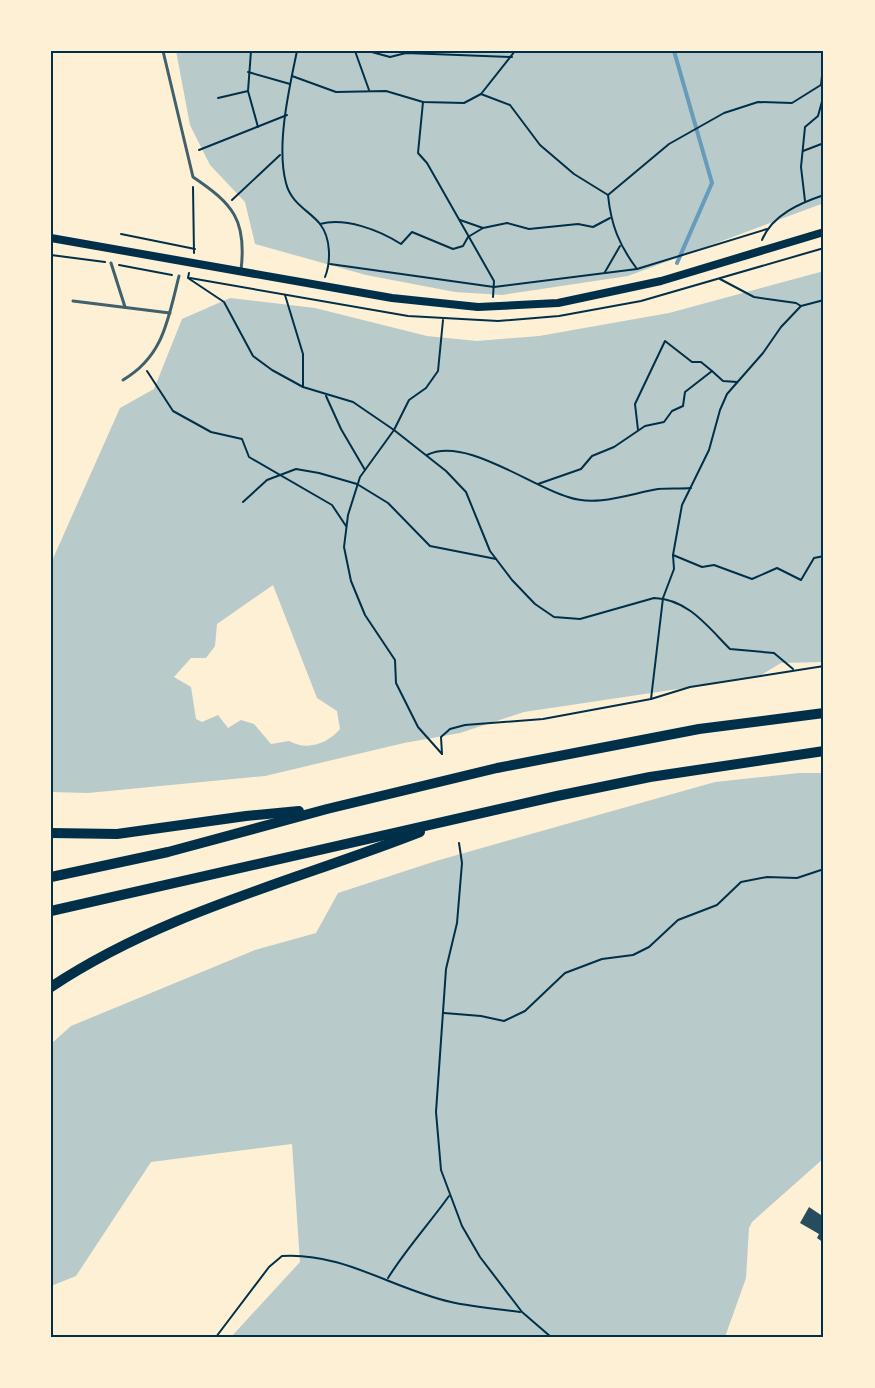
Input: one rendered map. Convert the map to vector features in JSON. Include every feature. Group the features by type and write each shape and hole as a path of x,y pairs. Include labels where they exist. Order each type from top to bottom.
{"highway":[{"path":"51,877 168,852 327,809 553,757 699,729 824,713"},
{"path":"51,911 300,852 650,777 824,751"},
{"path":"51,833 117,834 246,816 327,809"},
{"path":"51,987 132,941 193,913 449,821"}],"main road":[{"path":"51,238 436,304 496,307 558,303 661,281 824,232"}],"lane":[{"path":"163,51 193,177 218,194 236,215 244,247 240,272"},
{"path":"111,263 125,307"},
{"path":"123,380 144,366 158,349 179,276"},
{"path":"73,301 170,313"}],"path":[{"path":"251,51 248,91 258,128"},
{"path":"297,51 290,84 281,154 286,185 303,211 320,224 326,236 330,264 322,285"},
{"path":"355,51 369,90"},
{"path":"368,51 390,57 409,52 512,57"},
{"path":"292,76 336,92 386,91 423,102 464,104 481,94 516,51"},
{"path":"608,195 669,144 724,114 758,102 792,103 823,84 824,57"},
{"path":"248,72 290,84"},
{"path":"218,98 248,91"},
{"path":"481,94 510,105 540,145 574,174 608,195"},
{"path":"805,201 801,167 805,127 818,116 824,94"},
{"path":"423,102 418,153 427,163 494,281 498,321"},
{"path":"199,150 287,115"},
{"path":"803,151 824,143"},
{"path":"228,205 281,154"},
{"path":"121,234 195,249 193,177"},
{"path":"608,195 610,218 620,246 637,269"},
{"path":"330,264 494,286 637,269 767,229 805,201 824,195"},
{"path":"320,224 333,220 390,237 401,244 412,232 453,249 463,246 468,237 483,228 507,223 529,229 578,224 593,227 610,218"},
{"path":"460,220 483,228"},
{"path":"760,266 758,252 767,229"},
{"path":"605,273 620,246"},
{"path":"188,278 224,302 253,356 303,387 353,402 447,471 466,492 490,551 534,604 554,617 580,619 644,600 663,598 696,613 730,650 774,653 793,669"},
{"path":"718,278 754,297 796,303 801,306"},
{"path":"285,295 303,354 303,387"},
{"path":"651,699 663,598 674,569 673,555 682,505 709,450 720,410 727,394 801,306 824,300"},
{"path":"443,320 438,371 426,388 409,400 394,430 357,484 344,547 351,581 365,615 395,660 396,683 418,727 442,754 441,737 450,729 465,725 543,719 651,699 690,687 793,669 824,666"},
{"path":"638,431 635,404 664,341 692,362 701,362 723,381 737,382"},
{"path":"144,366 173,411 211,432 242,439 249,457 332,505 347,526"},
{"path":"538,484 582,470 592,456 614,447 645,426 664,422 672,411 683,406 685,392 712,371"},
{"path":"326,395 341,429 365,470"},
{"path":"427,455 438,450 482,458 569,498 605,500 659,489 691,488"},
{"path":"243,501 267,480 296,469 357,484 388,503 430,546 496,559"},
{"path":"673,555 702,567 714,565 752,579 777,568 801,580 814,558 824,556"},
{"path":"459,843 462,863 457,923 446,969 436,1112 441,1170 449,1196 480,1257 522,1312 551,1337"},
{"path":"444,1013 481,1016 504,1021 525,1011 565,973 602,959 633,955 641,951 678,920 717,905 741,882 767,877 797,878 824,869"},
{"path":"387,1279 405,1250 420,1236 449,1196"},
{"path":"216,1337 269,1267 282,1256 319,1258 451,1302 522,1312"}],"shaded area":[{"path":"176,51 824,51 824,203 628,276 502,295 455,292 366,275 255,244 245,202 210,165 190,125"},
{"path":"824,271 824,662 781,663 758,677 524,712 460,733 404,743 265,776 88,793 51,792 51,563 120,408 154,389 182,319 230,298 315,308 427,336 477,341 539,336 669,313","holes":["273,585 317,698 337,711 340,729 329,739 310,746 289,741 271,744 254,724 241,720 228,728 218,715 202,722 196,719 191,687 174,677 191,658 206,658 215,646 217,624"]},
{"path":"799,773 824,773 824,1158 752,1222 749,1228 746,1278 725,1337 231,1337 300,1262 292,1144 151,1162 76,1276 51,1286 51,1044 71,1026 255,950 316,933 338,893 436,861 715,782"}],"building":[{"path":"809,1207 824,1217 824,1243 817,1238 819,1234 800,1223"}],"waterway":[{"path":"674,51 712,183 677,263"}]}
